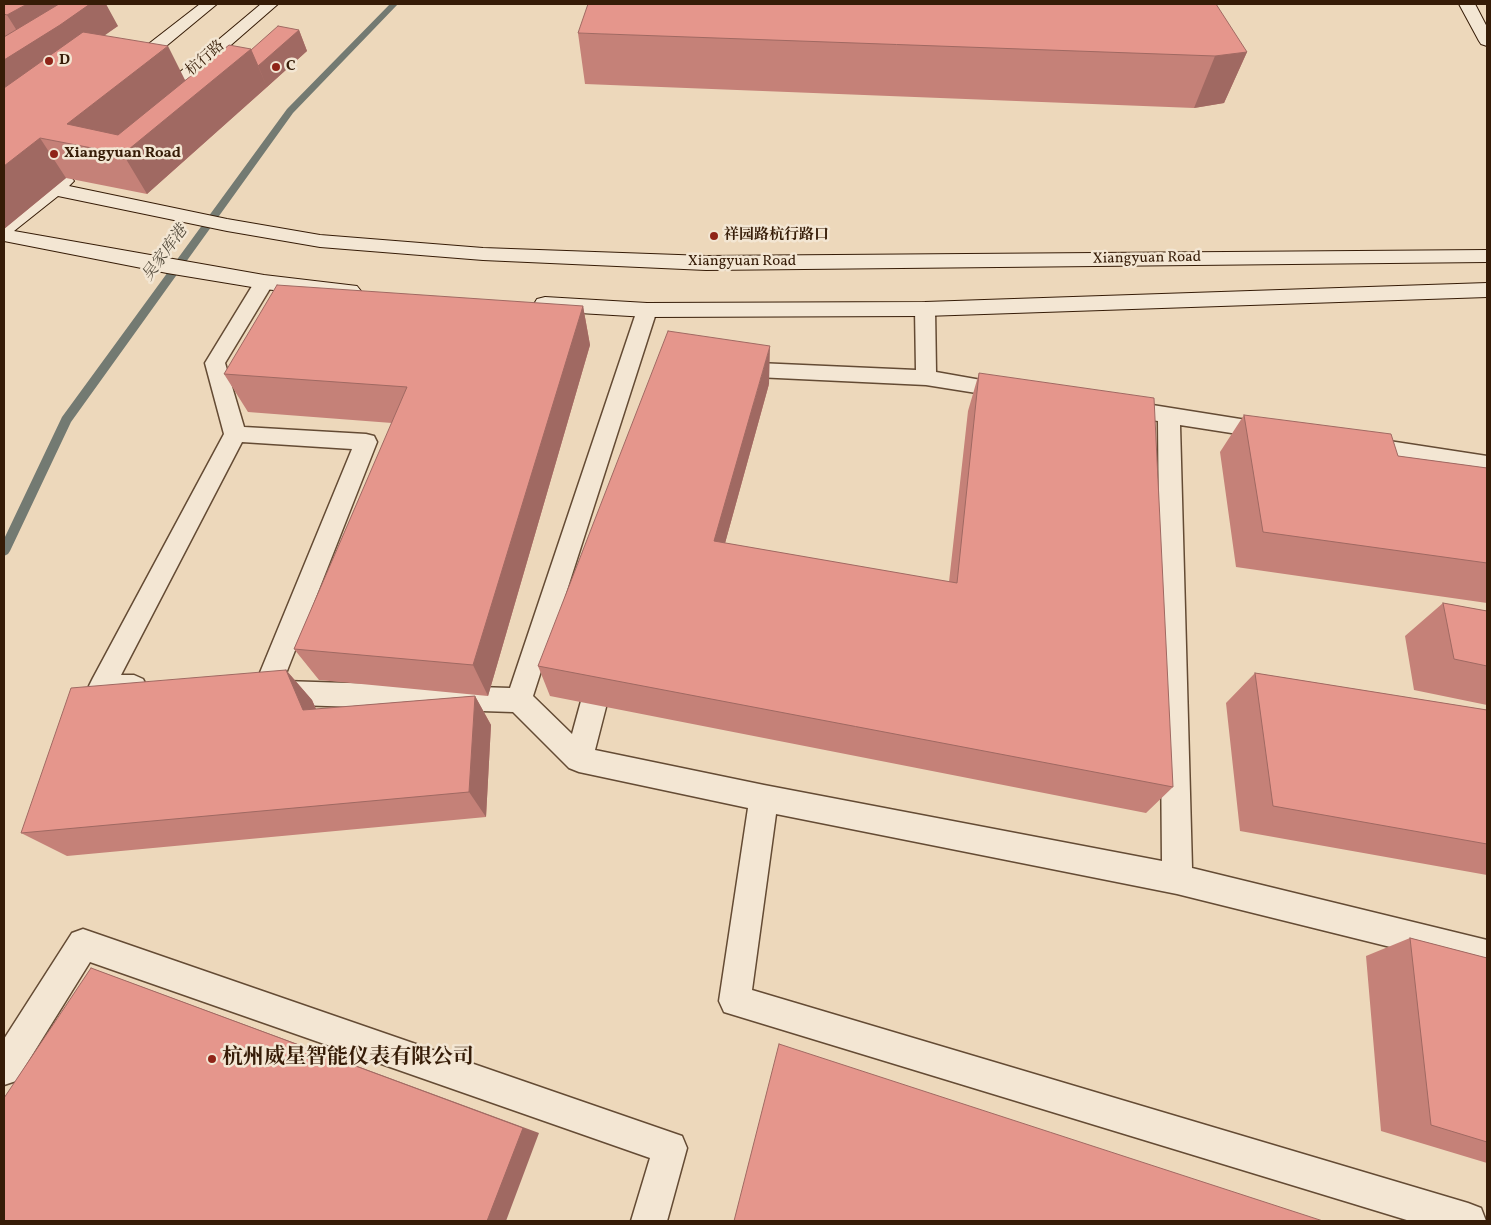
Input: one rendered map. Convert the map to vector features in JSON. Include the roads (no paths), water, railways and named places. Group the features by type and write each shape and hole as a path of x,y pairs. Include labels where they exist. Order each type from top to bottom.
{"main road":[{"path":"119,76 209,4"},
{"name":"杭行路","path":"144,112 270,4"},
{"path":"1467,4 1487,41"},
{"path":"4,229 78,168"},
{"name":"Xiangyuan Road","path":"4,176 54,189 227,225 320,240 483,254 706,263 1487,256"},
{"path":"4,235 167,266 264,282 370,293"},
{"path":"528,303 647,310 925,309 1487,290"}],"lane":[{"path":"159,688 102,686 235,434 215,363 264,282"},
{"path":"925,309 926,378"},
{"path":"519,700 647,310"},
{"path":"712,368 926,378 1023,393"},
{"path":"1101,405 1294,435"},
{"path":"1169,416 1176,879"},
{"path":"235,434 366,442 255,691 519,700 579,759 764,798 1176,879 1487,956"},
{"path":"1343,442 1487,464"},
{"path":"579,759 607,654"},
{"path":"764,798 735,1001 1468,1221"},
{"path":"4,1069 83,944 670,1148 649,1221"}],"waterway":[{"name":"吴家库港","path":"4,551 66,420 290,111 394,4"}],"place":[{"name":"D","path":"49,61"},
{"name":"C","path":"276,67"},
{"name":"Xiangyuan Road","path":"54,154"},
{"name":"祥园路杭行路口","path":"714,236"},
{"name":"杭州威星智能仪表有限公司","path":"212,1059"}]}
